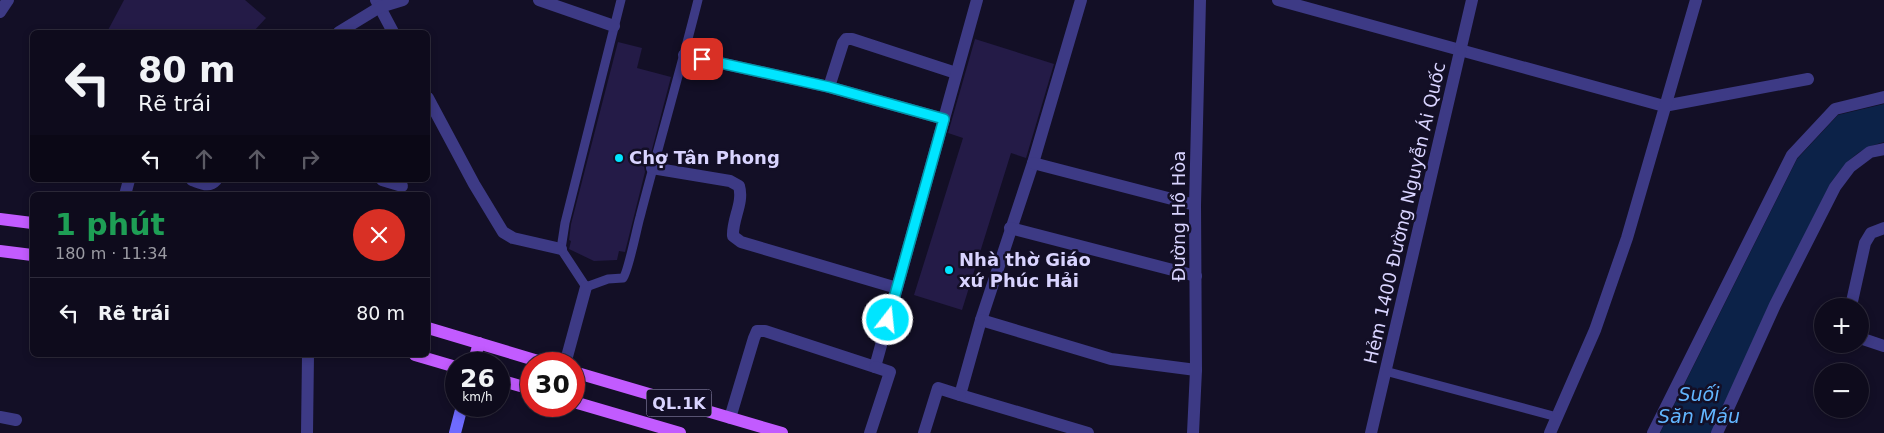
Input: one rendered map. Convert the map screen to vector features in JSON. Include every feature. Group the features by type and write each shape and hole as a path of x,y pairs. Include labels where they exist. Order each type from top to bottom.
{"main road":[{"path":"0,219 30,223"},
{"path":"0,251 30,255"},
{"path":"430,329 520,355"},
{"path":"476,352 479,343"},
{"path":"422,357 445,364"},
{"name":"QL.1K","path":"585,375 782,433"},
{"name":"QL.1K","path":"585,405 680,433"}],"street":[{"path":"0,12 8,0"},
{"path":"342,30 378,4 403,0"},
{"path":"539,0 614,26"},
{"path":"875,367 977,0"},
{"path":"960,395 981,320 1033,163 1081,0"},
{"name":"Đường Hồ Hòa","path":"1193,433 1196,370 1195,205 1200,0"},
{"path":"1278,0 1664,106 1808,80"},
{"name":"Hẻm 1400 Đường Nguyễn Ái Quốc","path":"1371,433 1472,0"},
{"path":"1550,433 1595,330 1627,238 1696,0"},
{"path":"378,4 392,30"},
{"path":"829,87 846,39 852,39 956,73"},
{"path":"684,55 829,87 944,119"},
{"path":"1652,433 1792,156 1809,135 1835,109 1884,97"},
{"path":"430,102 474,184 503,232 513,238 561,249"},
{"path":"1717,433 1775,305 1835,187 1850,166 1870,152 1884,149"},
{"path":"1033,163 1195,205"},
{"path":"652,168 730,181 739,186 741,195 732,227 733,236 741,242 897,288"},
{"path":"198,182 206,185 214,182"},
{"path":"389,182 402,186"},
{"path":"1010,228 1196,276"},
{"path":"1853,298 1865,242 1871,233 1884,228"},
{"path":"568,352 586,288"},
{"path":"981,320 1111,359 1196,370"},
{"path":"730,418 754,338 757,331 765,331 890,372 870,433"},
{"path":"1869,341 1884,346"},
{"path":"307,433 308,357"},
{"path":"924,433 938,388 1088,433"},
{"path":"0,417 16,420"},
{"path":"455,433 459,417"}],"lane":[{"path":"621,0 565,223 561,249 586,288 608,279 623,278 627,274 629,258 652,168 698,0"},
{"path":"1386,371 1558,416"}],"water":[{"name":"Suối Săn Máu","path":"1884,104 1884,142 1866,148 1852,157 1830,184 1711,433 1660,433 1797,159 1838,115"}],"building":[{"path":"124,0 245,0 266,18 255,30 108,30"},
{"path":"975,39 1054,64 1026,158 1011,153 962,310 914,295 963,138 948,133"},
{"name":"Chợ Tân Phong","path":"618,42 642,48 637,68 671,77 649,161 644,166 645,172 625,252 619,251 617,260 594,261 569,249 571,241 569,240 571,224"}],"place":[{"name":"Chợ Tân Phong","path":"619,158"},
{"name":"Nhà thờ Giáo xứ Phúc Hải","path":"949,270"}],"route":[{"path":"702,59 829,87 944,119 888,320"}]}
